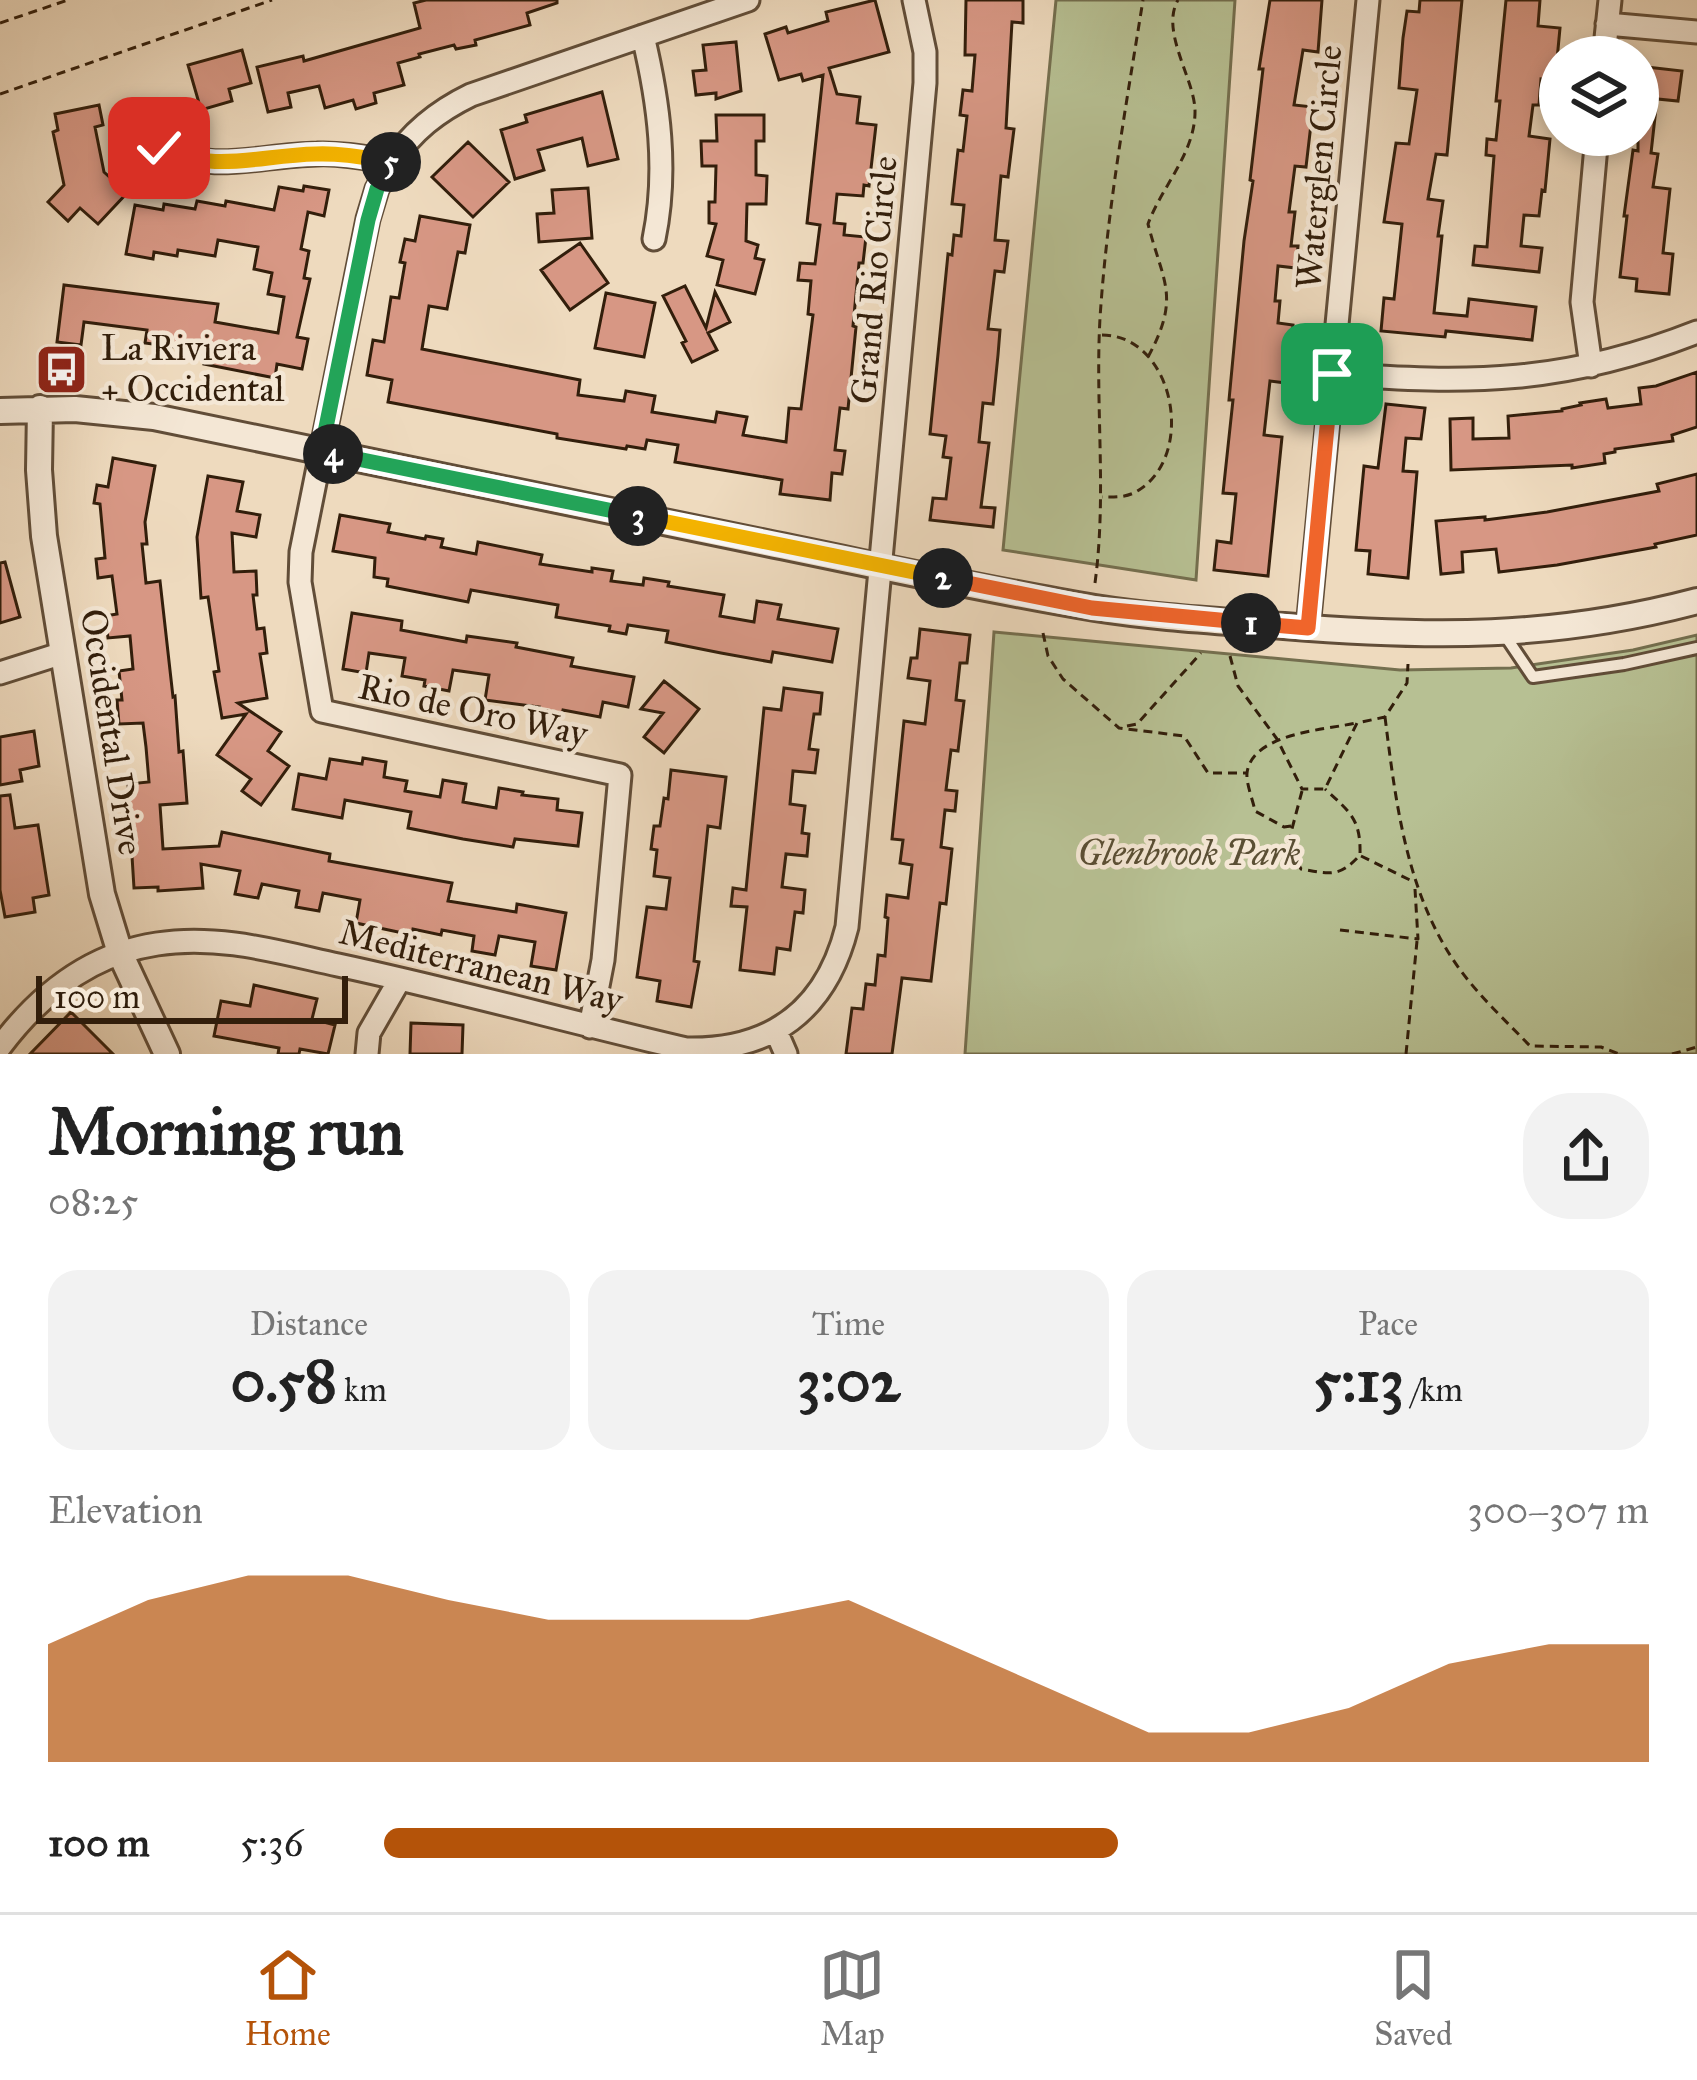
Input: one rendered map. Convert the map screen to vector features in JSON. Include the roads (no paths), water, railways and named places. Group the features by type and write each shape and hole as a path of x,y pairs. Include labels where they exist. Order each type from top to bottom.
{"street":[{"path":"321,452 377,189 420,128 457,102 748,0"},
{"name":"Grand Rio Circle","path":"880,566 925,83 925,52 914,0"},
{"name":"Waterglen Circle","path":"1308,628 1368,0"},
{"path":"1606,36 1610,0"},
{"path":"1607,24 1697,32"},
{"path":"643,36 659,129 662,183 654,239"},
{"path":"159,148 203,162 235,164 315,154 392,162"},
{"path":"1591,367 1582,302 1595,156"},
{"path":"1332,374 1513,379 1591,367 1697,332"},
{"name":"Occidental Drive","path":"40,408 44,536 101,894 120,953 166,1054"},
{"path":"0,410 134,415 1092,608 1152,615 1396,634 1504,633 1594,623 1697,601"},
{"name":"Rio de Oro Way","path":"321,452 300,567 322,712 620,775 603,960 590,1027"},
{"name":"Mediterranean Way","path":"0,1047 39,1001 92,965 153,944 185,940 217,941 400,979 686,1049 731,1047 776,1031 811,1003 829,979 847,927 880,566"},
{"path":"0,674 63,653"},
{"path":"367,1054 369,1033 400,979"},
{"path":"776,1031 786,1054"}],"lane":[{"path":"1504,633 1533,677 1697,648"}],"place":[{"name":"La Riviera + Occidental","path":"62,369"}],"park label":[{"name":"Glenbrook Park","path":"1189,853"}]}
